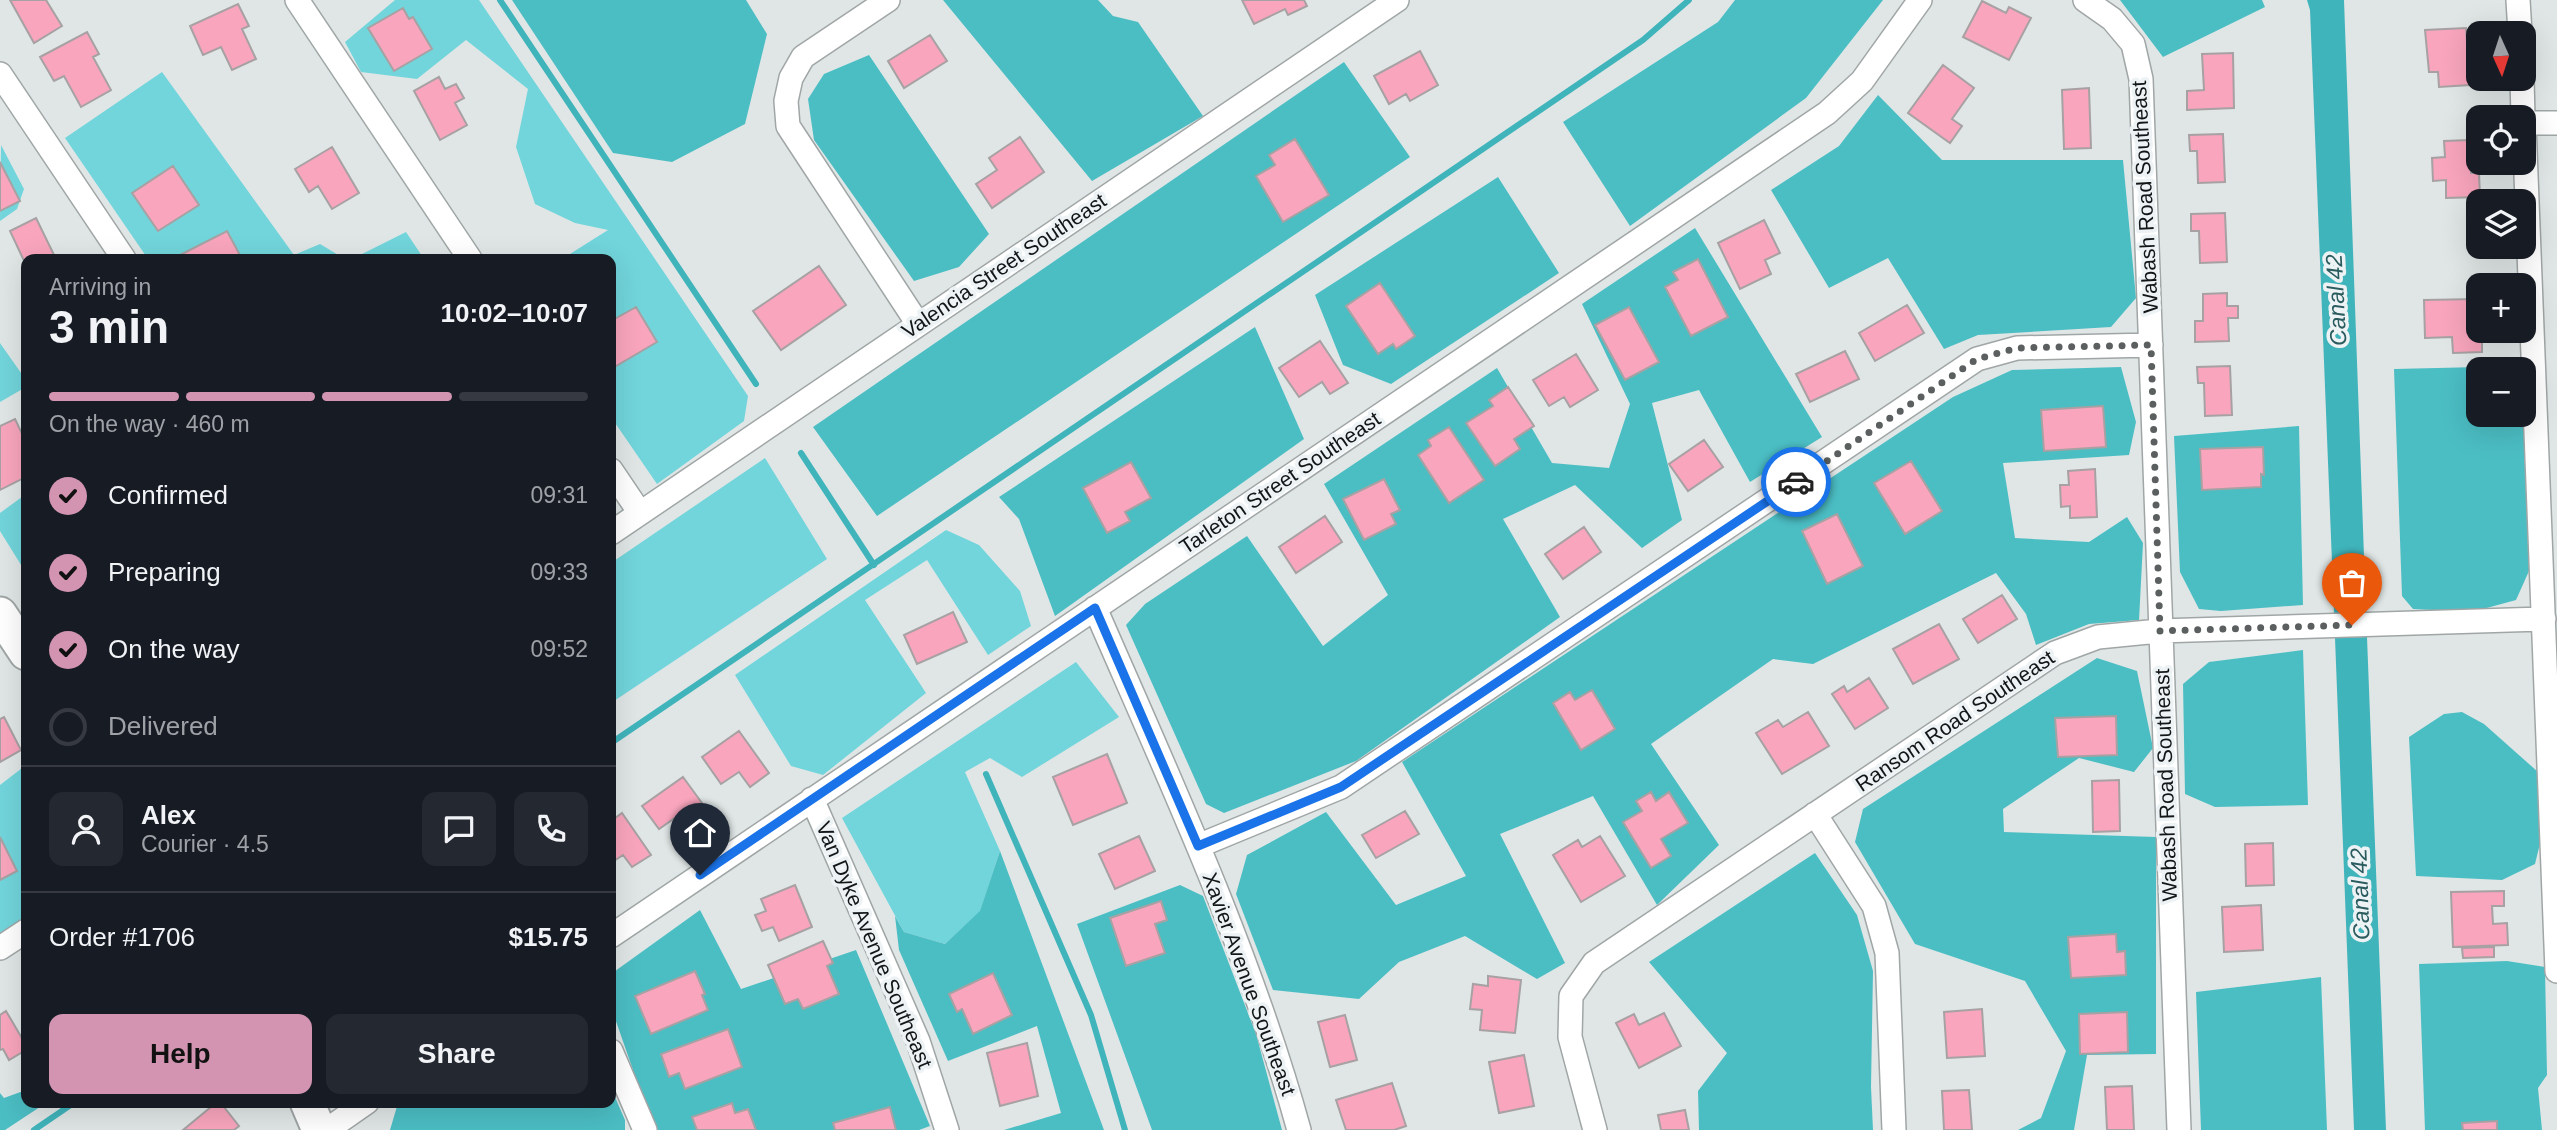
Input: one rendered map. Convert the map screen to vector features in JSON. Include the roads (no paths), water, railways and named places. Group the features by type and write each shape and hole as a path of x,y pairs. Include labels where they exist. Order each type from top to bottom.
{"street":[{"path":"297,0 467,254"},
{"path":"888,0 803,57 791,78 786,101 788,126 918,324"},
{"name":"Valencia Street Southeast","path":"616,530 1397,0"},
{"name":"Tarleton Street Southeast","path":"616,933 1827,113 1861,81 1920,0"},
{"name":"Wabash Road Southeast","path":"2085,0 2112,19 2133,44 2141,79 2179,1130"},
{"path":"2518,0 2519,21"},
{"path":"0,74 121,254"},
{"path":"2536,124 2557,123"},
{"path":"2528,175 2547,423 2544,619 2557,971"},
{"path":"1198,846 1341,787 1977,359 2017,348 2151,345"},
{"path":"616,477 640,513"},
{"name":"Xavier Avenue Southeast","path":"1095,608 1198,846 1281,1064 1299,1130"},
{"path":"0,614 21,646"},
{"name":"Ransom Road Southeast","path":"1595,1130 1570,1037 1570,996 1594,963 2054,653 2098,637 2160,631 2544,619"},
{"name":"Van Dyke Avenue Southeast","path":"812,799 918,1041 947,1130"},
{"path":"1815,814 1874,906 1887,954 1894,1130"},
{"path":"0,948 21,934"},
{"path":"616,1063 645,1130"},
{"path":"310,1108 319,1130"},
{"path":"327,1130 358,1108"}],"water":[{"name":"Canal 42","path":"2307,0 2344,0 2366,612 2334,613 2310,10"},
{"name":"Canal 42","path":"2367,637 2386,1130 2354,1130 2335,638"}],"waterway":[{"path":"500,0 756,384"},
{"path":"616,740 1643,40 1689,0"},
{"path":"801,453 874,565"},
{"path":"986,774 1091,1015 1125,1130"},
{"path":"34,1130 66,1108"}]}
